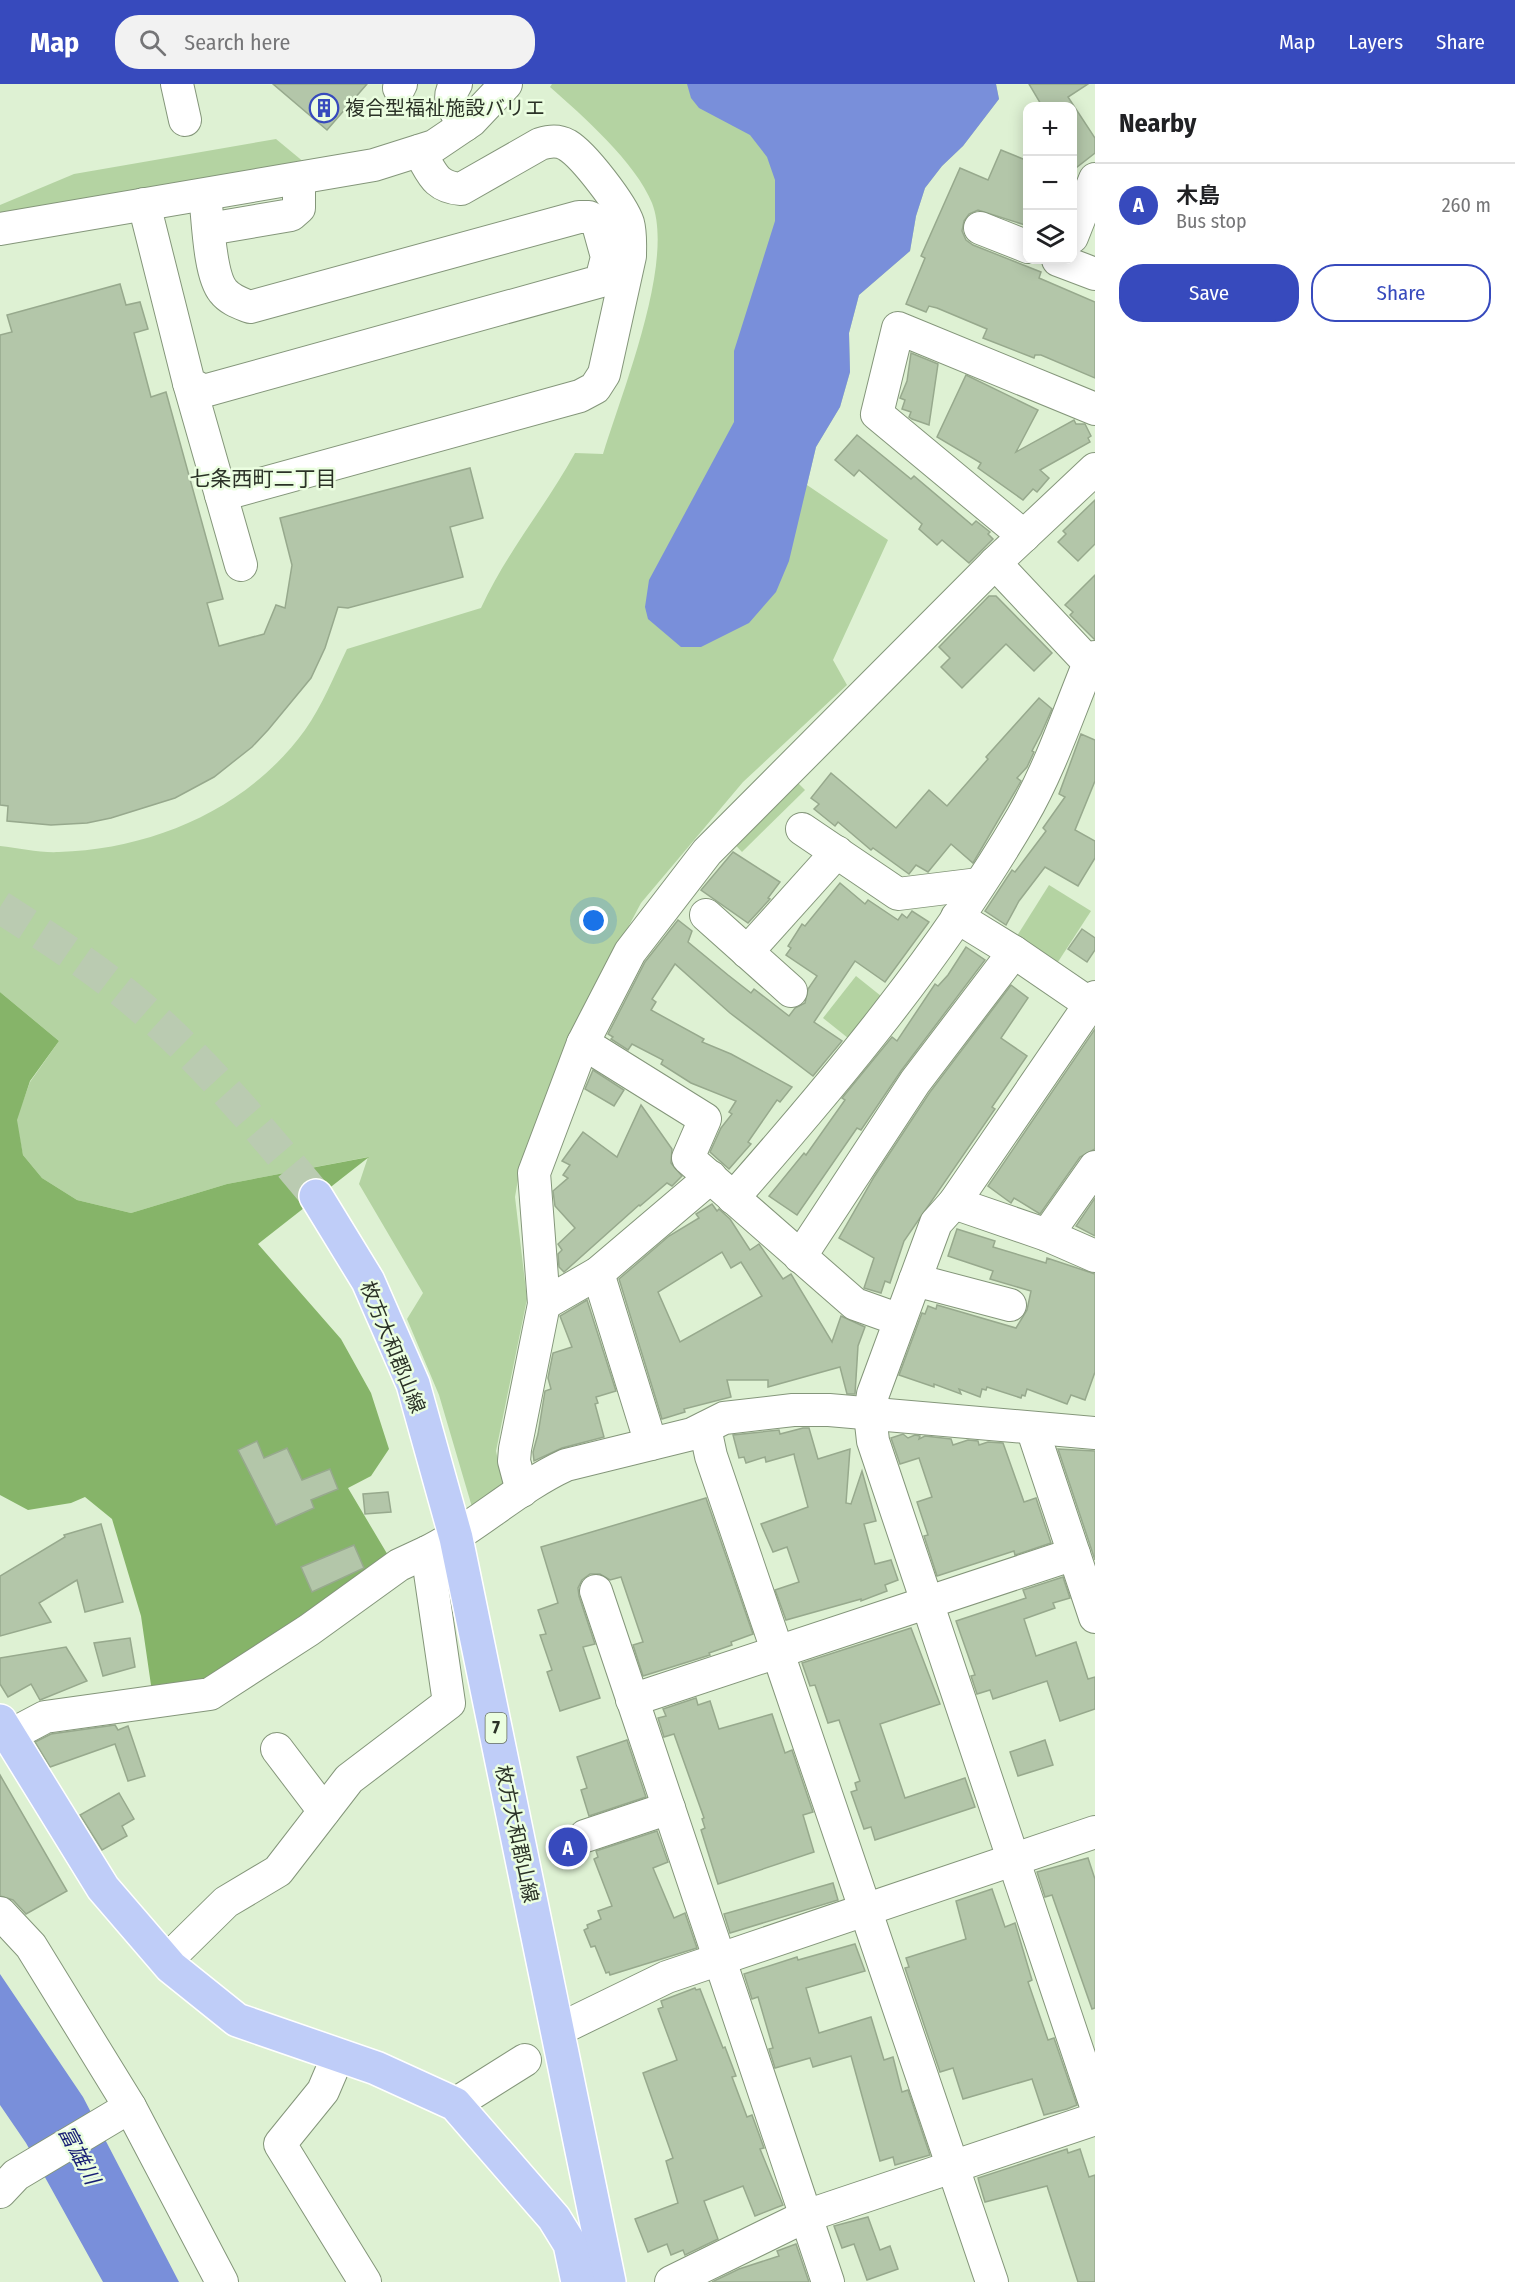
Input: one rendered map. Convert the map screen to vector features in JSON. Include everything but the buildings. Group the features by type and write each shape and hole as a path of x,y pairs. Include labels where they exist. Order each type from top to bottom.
{"main road":[{"name":"枚方大和郡山線","path":"316,1196 368,1281 412,1384 456,1538 609,2282"},
{"path":"5,1729 103,1888 166,1961 237,2020 376,2068 454,2104 554,2218 570,2244 578,2282"}],"street":[{"path":"177,84 185,120"},
{"path":"456,84 452,90 452,106 465,125"},
{"path":"0,229 374,165 434,146 465,125 506,84"},
{"path":"221,495 580,396 595,388 604,374 630,256 630,237 627,222 618,206 578,153 567,145 554,141 540,144 461,189 446,188 437,182 419,151"},
{"path":"209,229 291,215 299,208 299,179"},
{"path":"1077,225 1095,179"},
{"path":"189,383 204,391 601,281 607,257 597,221 589,217 579,217 266,305 250,307 231,299 221,289 215,275 204,195"},
{"path":"144,204 189,383 241,565"},
{"path":"980,228 1023,245"},
{"path":"1077,263 1095,274"},
{"path":"1024,537 877,414 898,328 1095,409"},
{"path":"522,1491 514,1461 515,1449 544,1304 534,1173 583,1043 630,951 707,852 995,563 1095,469"},
{"path":"733,1198 832,1084 957,917 1023,816 1092,660 995,563"},
{"path":"802,829 898,894 979,884"},
{"path":"747,952 837,852"},
{"path":"706,915 791,990"},
{"path":"957,917 1092,1000 954,1203 936,1223 873,1394 870,1414 873,1441 1095,2103"},
{"path":"800,1257 915,1082 1014,952"},
{"path":"583,1043 705,1119 688,1158 855,1304 900,1320"},
{"path":"1047,1235 1095,1167"},
{"path":"544,1304 598,1273 711,1178"},
{"path":"954,1203 1047,1235 1095,1256"},
{"path":"598,1273 651,1444"},
{"path":"915,1280 1010,1305"},
{"path":"5,1729 45,1717 210,1694 309,1630 399,1565 456,1538 522,1491 566,1465 692,1434 724,1418 793,1410 1032,1428 1094,1429"},
{"path":"705,1428 711,1456 992,2282"},
{"path":"1032,1428 1095,1617"},
{"path":"166,1961 226,1902 278,1871 349,1779 449,1703 427,1552"},
{"path":"632,1700 1074,1554"},
{"path":"596,1591 828,2282"},
{"path":"277,1749 324,1811"},
{"path":"585,1836 669,1808"},
{"path":"558,2030 639,1989 720,1959 1095,1832"},
{"path":"0,1913 31,1946 130,2107 222,2282"},
{"path":"338,2056 323,2091 280,2144 365,2282"},
{"path":"454,2104 525,2060"},
{"path":"8,2183 130,2107"},
{"path":"671,2282 806,2216 1095,2119"}],"green space":[{"path":"552,84 996,84 999,99 963,146 942,166 925,188 916,216 910,251 859,295 849,333 850,372 840,407 816,447 807,485 888,540 833,660 847,685 743,782 641,903 576,1025 520,1168 515,1197 527,1299 496,1451 505,1493 472,1507 439,1395 407,1319 423,1293 359,1184 368,1157 227,1184 131,1213 77,1200 42,1178 23,1155 16,1120 30,1082 59,1041 0,992 0,846 59,852 129,843 196,820 227,803 256,782 282,758 305,730 347,649 481,608 502,568 575,453 603,454 633,363 652,292 657,258 657,228 652,203 634,172 607,140 550,87"},
{"path":"276,139 311,168 0,219 0,205 74,174"},
{"path":"788,773 805,790 742,852 726,835"},
{"path":"1049,885 1091,911 1056,965 1015,939"},
{"path":"856,976 881,996 848,1038 823,1018"},
{"path":"0,992 59,1041 30,1081 17,1120 23,1155 42,1178 77,1200 131,1213 227,1184 369,1157 258,1244 341,1339 371,1393 389,1449 371,1476 348,1488 392,1562 224,1681 152,1692 141,1616 112,1519 85,1497 71,1503 28,1510 0,1495"}],"water":[{"path":"687,84 996,84 999,99 963,146 942,166 925,188 916,216 910,251 859,295 849,333 850,372 840,407 816,447 789,561 776,592 749,623 701,647 681,647 648,619 645,607 649,580 734,422 734,351 775,221 775,180 767,157 750,135 699,108 691,98"},
{"name":"富雄川","path":"0,1974 83,2097 179,2282 103,2282 26,2143 0,2105"}],"tunnel":[{"path":"0,907 95,971 132,999 172,1035 215,1079 316,1196"}],"place":[{"name":"複合型福祉施設バリエ","path":"324,108"},
{"name":"木島","path":"568,1847"}],"district":[{"name":"七条西町二丁目","path":"263,479"}]}
